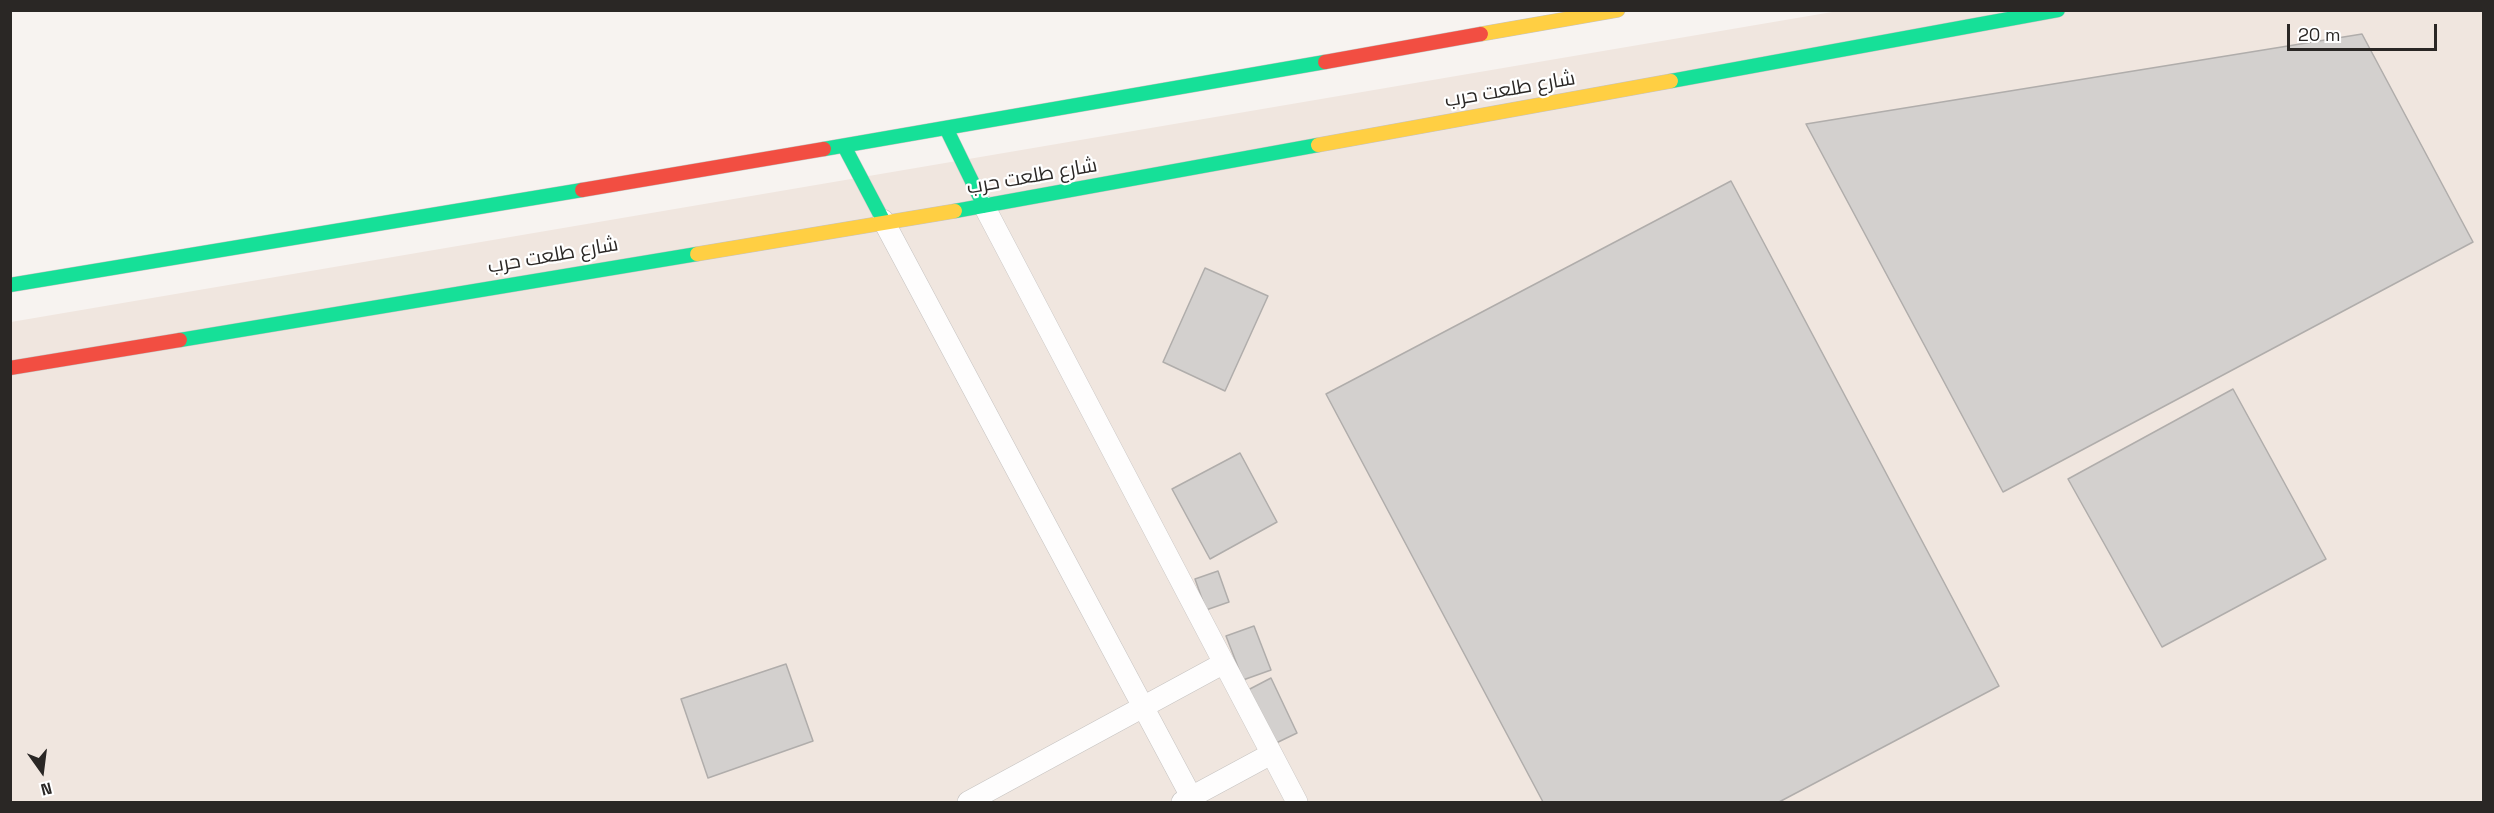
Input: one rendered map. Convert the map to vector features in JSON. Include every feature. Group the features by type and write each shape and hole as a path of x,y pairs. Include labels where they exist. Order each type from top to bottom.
{"main road":[{"path":"10,285 844,146 1618,10"},
{"name":"شارع طلعت حرب","path":"10,368 883,220 984,206 2058,10"},
{"path":"946,128 984,206"},
{"path":"844,146 883,220"}],"lane":[{"path":"984,206 1297,802"},
{"path":"883,220 1143,708 1189,801 1271,754"},
{"path":"968,802 1224,663"}],"shaded area":[{"path":"1838,11 2483,11 2483,802 11,802 11,322"}],"building":[{"path":"2362,34 2473,242 2003,492 1806,124"},
{"path":"1731,181 1999,686 1779,802 1543,802 1326,394"},
{"path":"1205,268 1268,296 1225,391 1163,362"},
{"path":"2233,389 2326,559 2162,647 2068,479"},
{"path":"1240,453 1277,522 1210,559 1172,489"},
{"path":"1218,571 1229,602 1206,610 1195,579"},
{"path":"1254,626 1271,670 1243,680 1226,636"},
{"path":"786,664 813,741 708,778 681,699"},
{"path":"1271,678 1297,733 1272,745 1246,691"}],"traffic: fast":[{"path":"1671,81 2058,10"},
{"path":"824,149 1325,62"},
{"path":"946,128 984,206"},
{"path":"955,211 1318,145"},
{"path":"844,146 883,220"},
{"path":"10,285 582,190"},
{"path":"180,340 697,254"}],"traffic: slow":[{"path":"1481,34 1618,10"},
{"path":"1318,145 1671,81"},
{"path":"697,254 955,211"}],"traffic: jam":[{"path":"1325,62 1481,34"},
{"path":"582,190 824,149"},
{"path":"10,368 180,340"}]}
